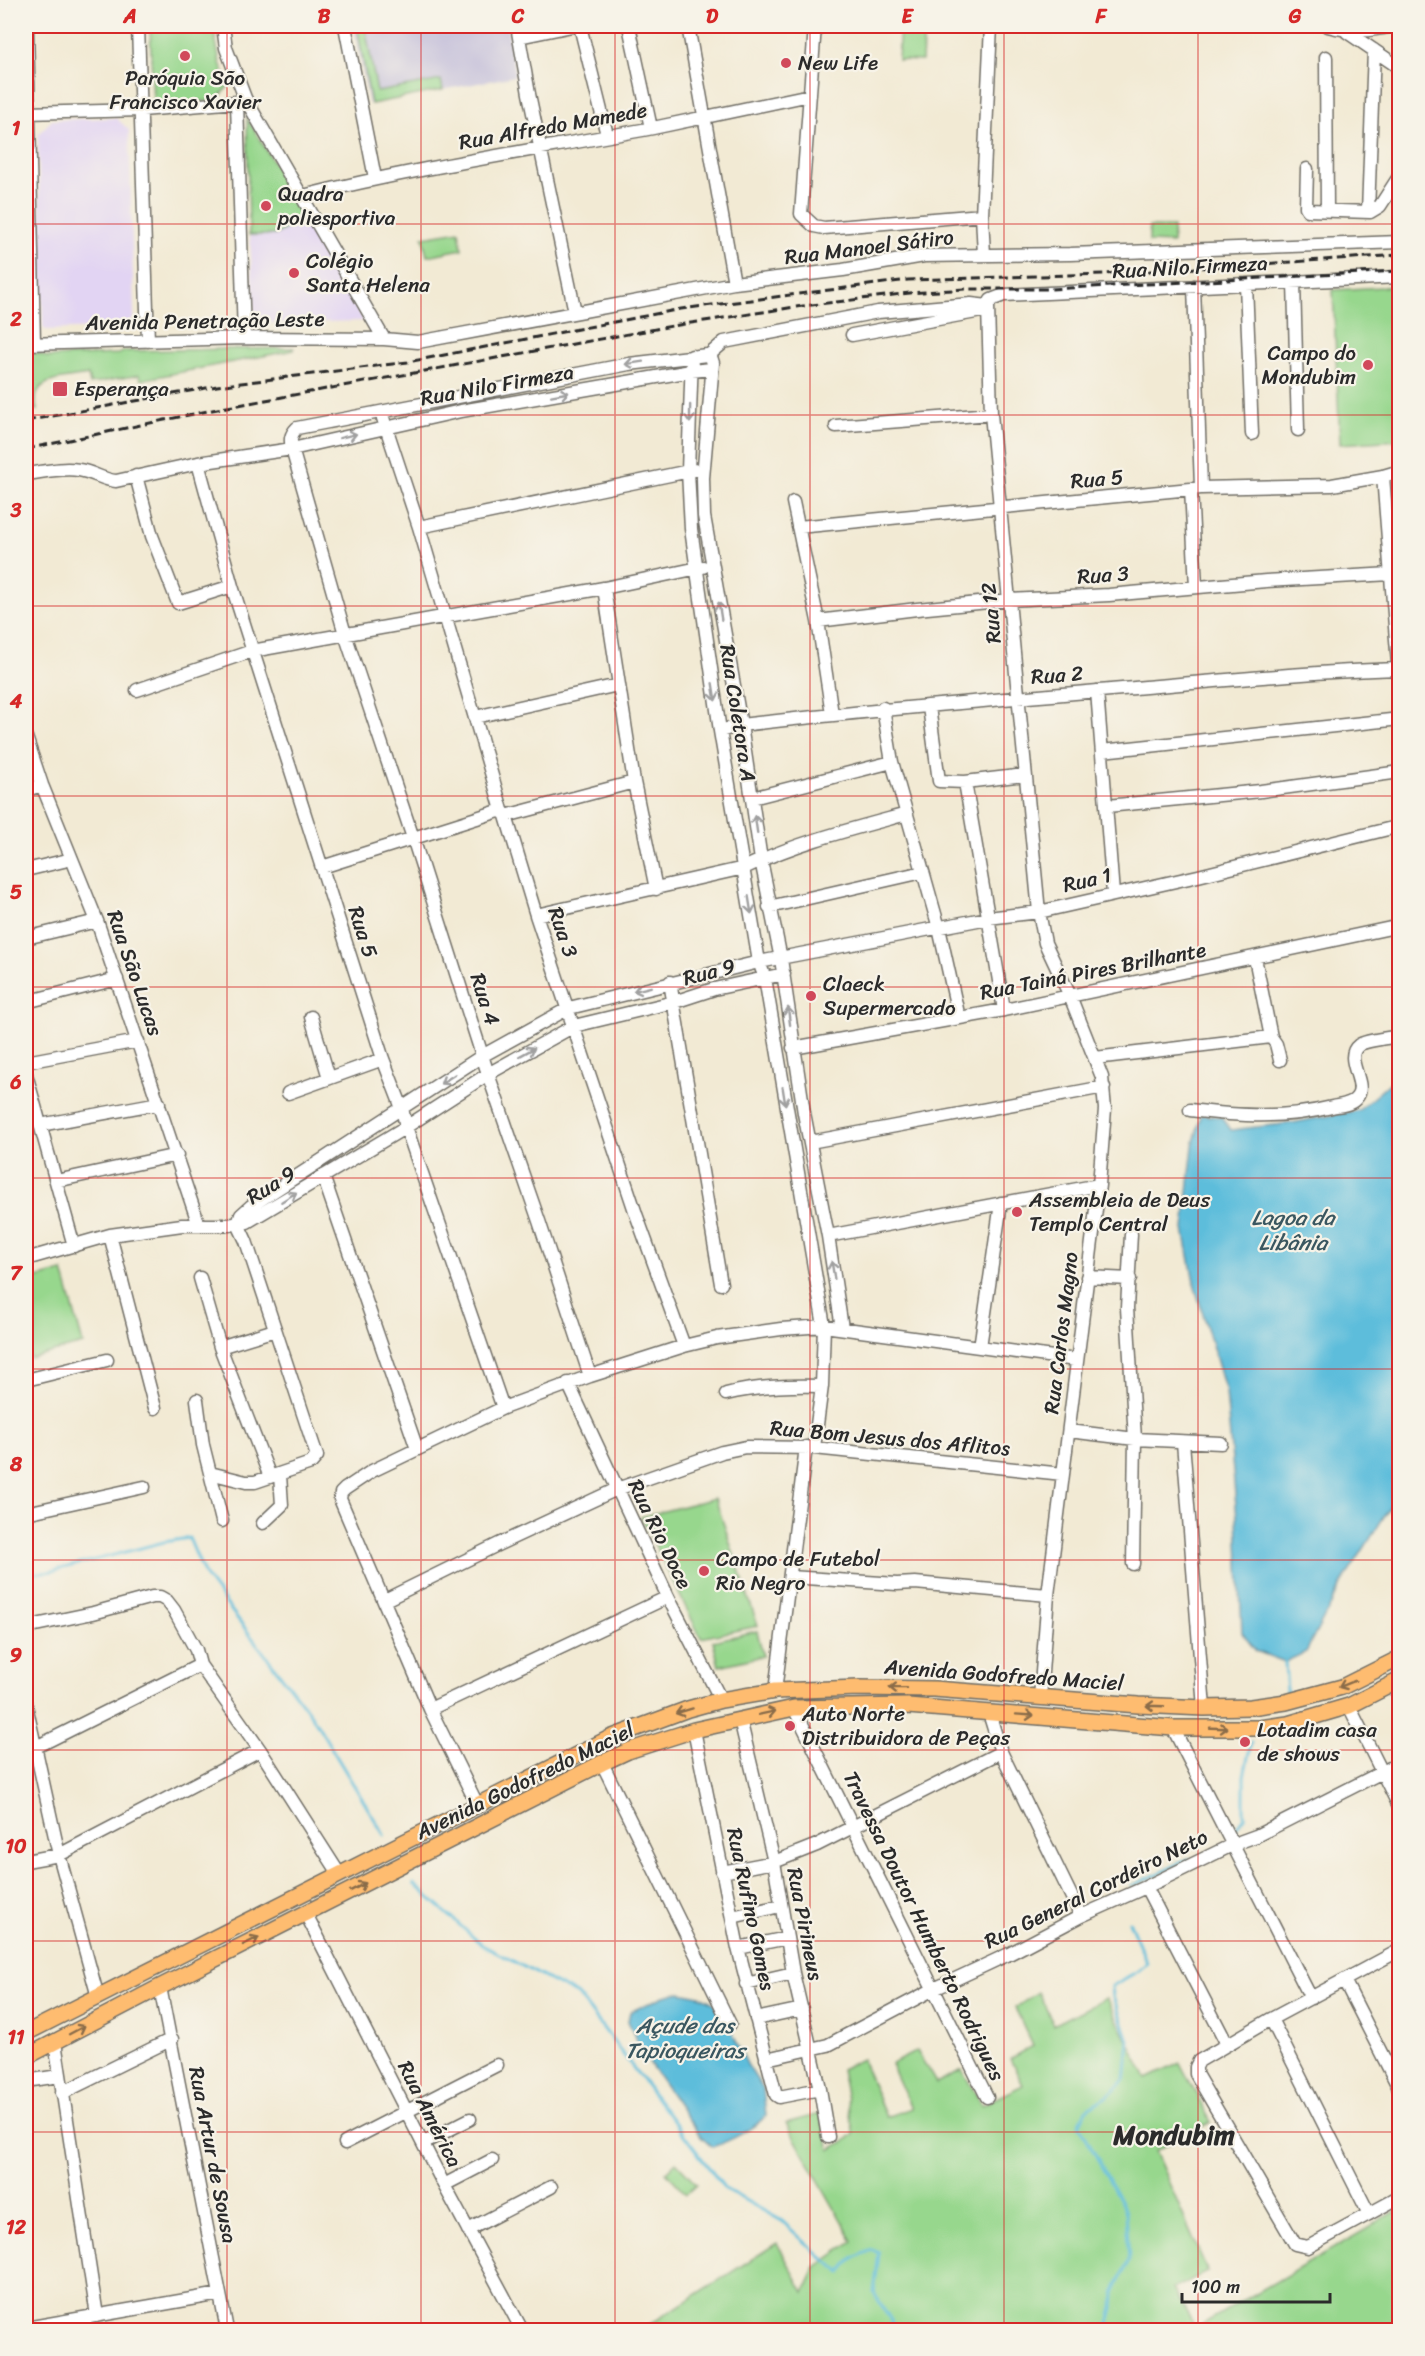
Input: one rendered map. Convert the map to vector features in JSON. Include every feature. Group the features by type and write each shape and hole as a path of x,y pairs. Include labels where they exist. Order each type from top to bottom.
{"main road":[{"name":"Avenida Godofredo Maciel","path":"26,2033 610,1738 650,1722 721,1700 775,1691 859,1688 934,1689 1204,1708 1251,1707 1286,1702 1342,1687 1400,1658"},
{"name":"Avenida Godofredo Maciel","path":"26,2057 602,1763 628,1751 694,1730 794,1708 908,1706 1173,1728 1259,1728 1288,1724 1349,1706 1400,1680"}],"street":[{"path":"27,26 30,344"},
{"path":"138,26 148,341"},
{"path":"223,26 226,48 241,100 244,338"},
{"path":"345,26 375,178"},
{"path":"572,26 518,31 575,312"},
{"path":"580,26 607,135"},
{"path":"628,26 651,128"},
{"path":"688,26 734,283"},
{"path":"815,26 801,214 806,220 824,228 982,214"},
{"path":"984,255 982,214 991,26"},
{"path":"1328,26 1371,31 1394,26"},
{"path":"1347,28 1400,68"},
{"path":"1368,212 1374,50"},
{"path":"1326,57 1327,211"},
{"name":"Rua Alfredo Mamede","path":"303,196 375,178 651,128 810,95"},
{"path":"27,113 141,110 241,100"},
{"path":"241,100 303,196 384,339"},
{"path":"1307,169 1306,209 1327,211 1368,212 1380,206 1400,175"},
{"name":"Rua Manoel Sátiro","path":"384,339 418,342 734,283 843,270 924,256 1400,242"},
{"name":"Rua Nilo Firmeza","path":"26,474 63,469 87,471 107,481 116,481 198,463 292,449 386,426 461,411 691,371 711,361 724,342 878,312 971,304 988,308 991,300 1004,295 1400,277"},
{"path":"1294,282 1299,430"},
{"path":"1246,284 1252,434"},
{"path":"1194,286 1196,587"},
{"path":"852,336 988,308"},
{"name":"Rua 12","path":"988,308 991,414 1039,912"},
{"name":"Avenida Penetração Leste","path":"30,344 244,338 384,339"},
{"name":"Rua Nilo Firmeza","path":"292,449 290,442 292,433 297,429 629,364 692,356 711,361"},
{"name":"Rua Coletora A","path":"692,356 688,471 695,568 759,962 765,978 824,1326 822,1386 790,1577 775,1691"},
{"name":"Rua Coletora A","path":"711,361 703,468 704,516 842,1328"},
{"name":"Rua 3","path":"381,412 419,527 474,717 536,915 636,1214 684,1346"},
{"path":"836,426 991,414"},
{"name":"Rua 4","path":"292,449 345,634 482,1056 590,1376"},
{"name":"Rua 5","path":"198,463 252,651 383,1059 402,1108 406,1127 503,1408"},
{"path":"419,527 703,468"},
{"name":"Rua 5","path":"798,527 1196,488 1332,485 1400,471"},
{"path":"136,476 152,536 178,603 232,586"},
{"path":"1383,476 1400,690"},
{"path":"793,502 818,621 832,714"},
{"path":"136,690 252,651 604,588 712,565"},
{"name":"Rua 3","path":"818,621 1009,600 1391,574"},
{"path":"604,588 634,782 656,889"},
{"name":"Rua 2","path":"720,731 741,725 883,708 929,707 1017,697 1327,671 1398,669"},
{"path":"474,717 618,685"},
{"path":"1097,691 1113,894"},
{"path":"929,707 939,781 965,782 1024,775"},
{"path":"883,708 892,762 939,928 959,1018"},
{"path":"1102,751 1400,720"},
{"name":"Rua São Lucas","path":"26,737 42,785 97,921 199,1225"},
{"path":"752,798 892,762"},
{"path":"1107,806 1261,791 1400,772"},
{"path":"322,867 413,838 504,813 634,782"},
{"path":"965,782 1004,1010"},
{"path":"26,790 42,785"},
{"path":"536,915 744,868 831,835 907,814"},
{"name":"Rua 1","path":"781,959 988,918 1039,912 1198,876 1400,826"},
{"path":"26,870 72,859"},
{"path":"770,907 923,872"},
{"name":"Rua Carlos Magno","path":"1039,912 1045,943 1095,1058 1104,1087 1105,1109 1099,1185 1048,1595 1040,1698"},
{"path":"26,938 97,921"},
{"name":"Rua Tainá Pires Brilhante","path":"793,1048 1004,1010 1400,926"},
{"path":"1255,958 1271,1037 1276,1044 1280,1060"},
{"name":"Rua 9","path":"229,1225 251,1206 482,1056 569,1008 670,982 781,959"},
{"name":"Rua 9","path":"229,1225 257,1217 406,1127 488,1074 574,1026 674,1002 714,989 783,974"},
{"path":"26,1002 117,979"},
{"path":"670,982 720,1284"},
{"path":"311,1017 329,1078"},
{"path":"1190,1110 1242,1117 1276,1116 1351,1103 1360,1090 1353,1057 1360,1044 1400,1036"},
{"path":"1095,1058 1271,1037"},
{"path":"26,1062 138,1041"},
{"path":"288,1093 383,1059"},
{"path":"781,1074 797,1070"},
{"path":"26,1074 74,1246"},
{"path":"810,1142 1104,1087"},
{"path":"40,1125 159,1104"},
{"path":"56,1181 177,1155"},
{"path":"323,1176 417,1449"},
{"path":"828,1236 1099,1185"},
{"path":"980,1347 1001,1203"},
{"path":"26,1259 110,1235 199,1225 229,1225 246,1241 317,1452 316,1458 310,1463 251,1483 210,1473"},
{"path":"1131,1234 1127,1308 1135,1439 1133,1564"},
{"path":"110,1235 155,1408"},
{"path":"1087,1277 1130,1279"},
{"path":"200,1278 220,1347 275,1476 282,1505 263,1523"},
{"path":"477,1804 430,1709 340,1499 341,1493 345,1490 372,1471 503,1408 568,1383 684,1346 781,1329 824,1326 1076,1360"},
{"path":"220,1347 275,1330"},
{"path":"26,1380 107,1360"},
{"name":"Rua Rio Doce","path":"568,1383 668,1597 721,1700"},
{"path":"726,1394 745,1389 780,1385 822,1386"},
{"path":"197,1400 203,1445 222,1521"},
{"path":"1069,1431 1135,1439 1221,1443"},
{"path":"1183,1442 1204,1708"},
{"name":"Rua Bom Jesus dos Aflitos","path":"385,1600 617,1489 722,1452 746,1447 810,1448 1063,1474"},
{"path":"26,1513 144,1487"},
{"path":"790,1577 897,1584 915,1582 1048,1595"},
{"path":"26,1627 93,1613 152,1597 160,1597 167,1601 196,1650 200,1665 260,1750 340,1875"},
{"path":"430,1709 668,1597"},
{"path":"36,1747 200,1665"},
{"path":"26,1704 59,1855 98,1997"},
{"path":"1349,1706 1400,1808"},
{"name":"Travessa Doutor Humberto Rodrigues","path":"794,1708 987,2097"},
{"path":"989,1713 1001,1752 1081,1916"},
{"name":"Rua Pirineus","path":"740,1719 774,1862 793,1973 820,2089 828,2138"},
{"path":"1173,1728 1311,1998"},
{"name":"Rua Rufino Gomes","path":"694,1730 746,1984 776,2095 779,2097 820,2089"},
{"path":"26,1861 59,1855 260,1750"},
{"path":"722,1872 748,1869 774,1862 817,1845 1001,1752"},
{"path":"602,1763 730,2024"},
{"name":"Rua General Cordeiro Neto","path":"766,2059 828,2045 1081,1916 1234,1844 1256,1836 1400,1763"},
{"path":"1146,1887 1227,2044"},
{"path":"732,1917 780,1906"},
{"name":"Rua América","path":"306,1914 444,2185 522,2331"},
{"path":"738,1948 787,1938"},
{"path":"1400,1950 1227,2044 1199,2061 1196,2067 1197,2074 1295,2244 1308,2247 1400,2197"},
{"path":"746,1984 793,1973"},
{"path":"1344,1980 1400,2090"},
{"name":"Rua Artur de Sousa","path":"160,1987 172,2039 227,2331"},
{"path":"756,2019 802,2009"},
{"path":"1271,2019 1369,2214"},
{"path":"62,2093 172,2039"},
{"path":"55,2042 97,2316"},
{"path":"345,2143 497,2065"},
{"path":"26,2081 59,2076"},
{"path":"423,2143 470,2119"},
{"path":"444,2185 492,2160"},
{"path":"468,2230 551,2187"},
{"path":"26,2328 220,2294"}],"shaded area":[{"path":"354,26 507,26 515,76 369,104"},
{"path":"116,118 129,130 134,317 125,327 46,330 43,327 38,134 52,120"},
{"name":"Colégio Santa Helena","path":"304,218 364,321 268,323 254,311 250,235 275,235"}],"green space":[{"name":"Paróquia São Francisco Xavier","path":"150,26 213,26 220,63 229,85 216,101 153,103"},
{"path":"357,26 365,26 377,92 441,80 443,90 371,104"},
{"path":"900,26 924,26 922,61 898,60"},
{"path":"247,118 306,217 275,235 249,235"},
{"path":"1149,227 1173,227 1173,243 1149,242"},
{"path":"459,231 462,249 427,256 423,237"},
{"name":"Campo do Mondubim","path":"1399,286 1399,440 1340,444 1333,290"},
{"path":"294,348 294,350 141,380 139,375 90,384 88,375 59,379 43,385 38,391 37,410 26,409 26,353 38,353 47,357 118,354 125,351"},
{"path":"63,1271 83,1344 30,1358 26,1341 26,1281"},
{"name":"Campo de Futebol Rio Negro","path":"715,1498 758,1626 701,1638 641,1517"},
{"path":"757,1631 763,1656 719,1666 713,1641"},
{"path":"1038,1992 1054,2025 1106,1998 1147,2079 1180,2063 1211,2122 1155,2151 1208,2272 1173,2289 1196,2328 1399,2210 1399,2330 641,2330 777,2243 804,2292 816,2267 853,2241 786,2123 820,2114 830,2150 854,2135 841,2069 862,2059 886,2117 911,2108 891,2064 917,2051 936,2083 962,2070 982,2105 1023,2085 1010,2059 1033,2046 1015,2008"},
{"path":"676,2162 697,2184 686,2194 666,2172"}],"water":[{"name":"Lagoa da Libânia","path":"1399,1075 1399,1493 1342,1583 1306,1652 1285,1662 1256,1651 1242,1633 1237,1517 1226,1392 1195,1287 1184,1229 1193,1146 1201,1115 1222,1117 1231,1130 1292,1123 1359,1110"},
{"name":"Açude das Tapioqueiras","path":"680,1992 700,1996 714,2003 723,2014 748,2066 763,2089 766,2116 740,2135 712,2147 701,2137 641,2051 628,2021 630,2012 664,1996"}],"waterway":[{"path":"36,1573 189,1538 205,1576 312,1716 384,1835"},
{"path":"1285,1662 1287,1692"},
{"path":"1237,1827 1244,1817 1244,1776 1251,1743"},
{"path":"1132,1886 1189,1859"},
{"path":"414,1884 482,1945 578,1995 725,2189 782,2221 842,2273 847,2264 858,2256 872,2250 879,2253 874,2293 897,2330"},
{"path":"1107,2330 1113,2308 1114,2293 1129,2260 1126,2212 1079,2124 1088,2108 1106,2097 1125,2080 1129,2040 1113,1997 1112,1986 1147,1963 1129,1921"}],"railway":[{"path":"26,421 217,386 408,362 681,309 908,280 1104,274 1400,255"},
{"path":"26,449 222,408 672,326 795,307 910,293 965,289 1051,289 1400,271"}],"place":[{"name":"Paróquia São Francisco Xavier","path":"185,56"},
{"name":"New Life","path":"786,63"},
{"name":"Quadra poliesportiva","path":"266,206"},
{"name":"Colégio Santa Helena","path":"294,273"},
{"name":"Campo do Mondubim","path":"1368,365"},
{"name":"Esperança","path":"60,389"},
{"name":"Claeck Supermercado","path":"811,996"},
{"name":"Assembleia de Deus Templo Central","path":"1017,1212"},
{"name":"Campo de Futebol Rio Negro","path":"704,1571"},
{"name":"Auto Norte Distribuidora de Peças","path":"790,1726"},
{"name":"Lotadim casa de shows","path":"1245,1742"}],"district":[{"name":"Mondubim","path":"1174,2135"}]}
